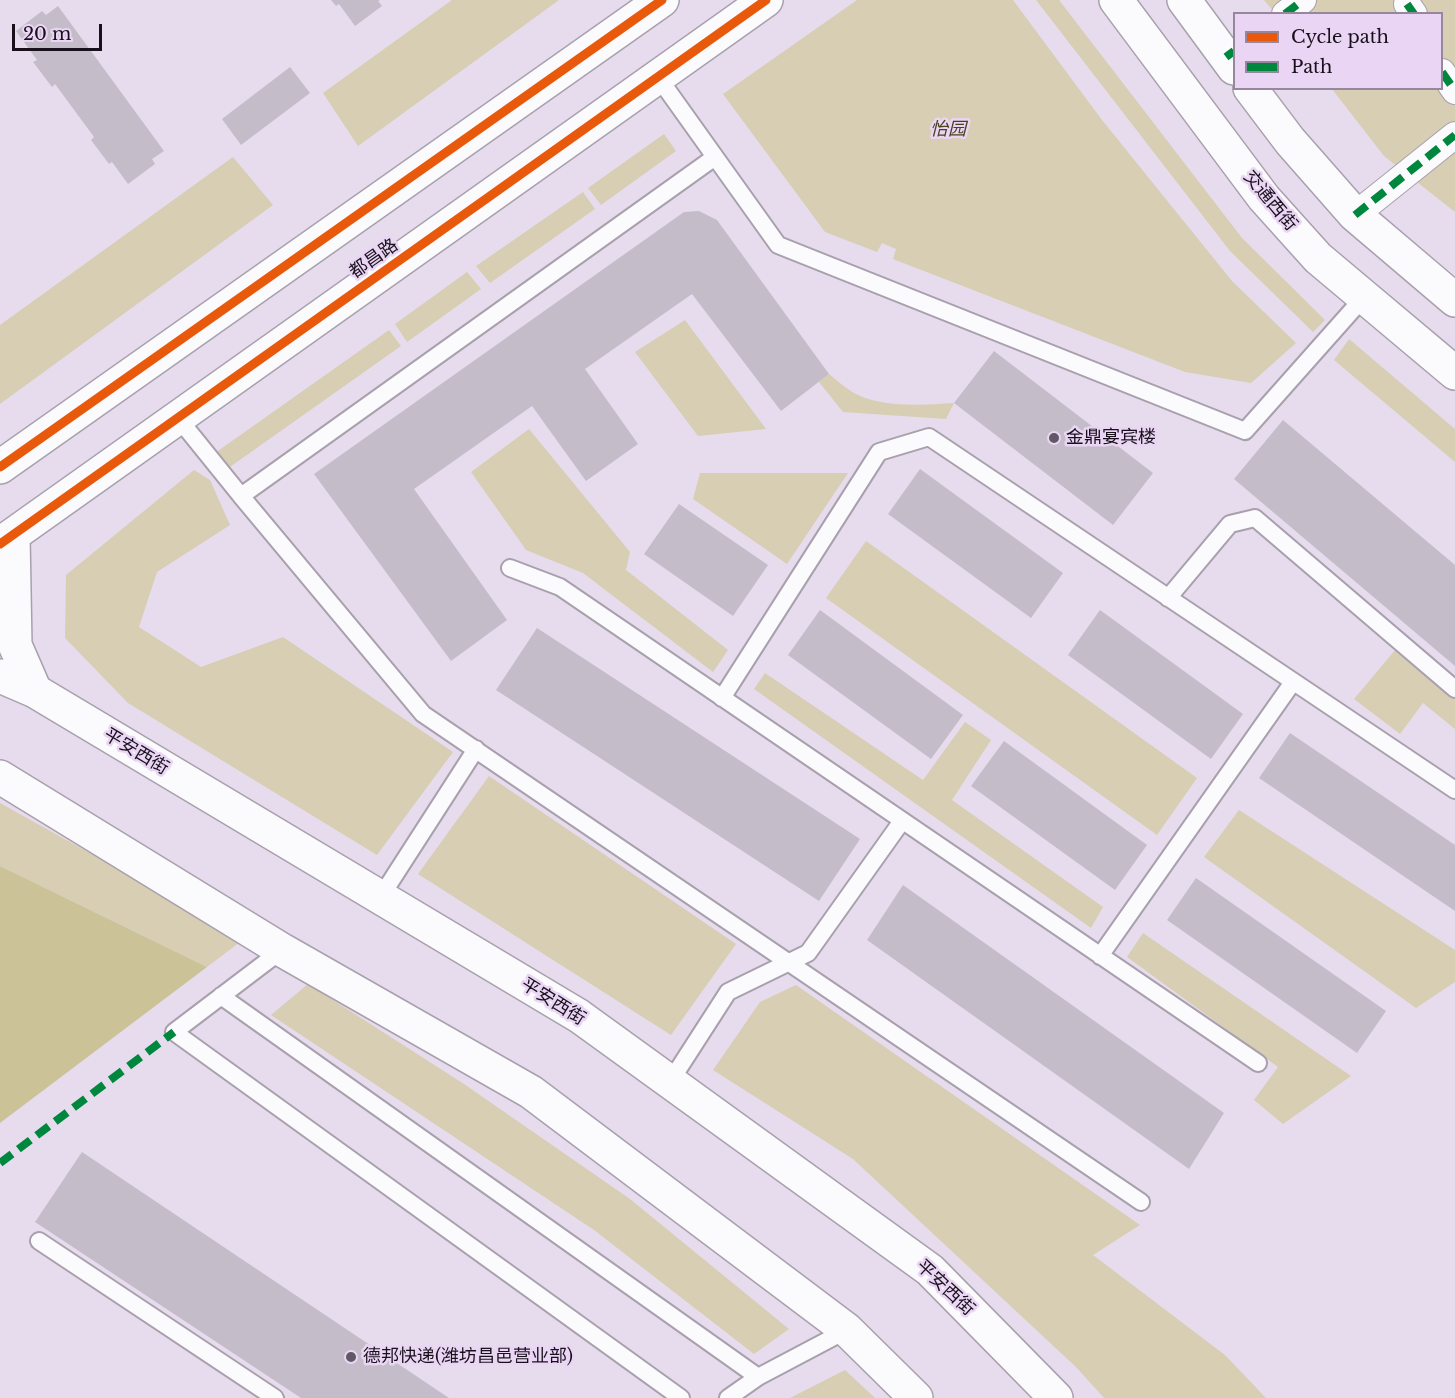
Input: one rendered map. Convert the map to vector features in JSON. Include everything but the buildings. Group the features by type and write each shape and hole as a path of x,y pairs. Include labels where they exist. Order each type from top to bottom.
{"main road":[{"path":"0,467 662,0"},
{"name":"都昌路","path":"7,540 766,0"},
{"name":"交通西街","path":"1116,0 1264,198 1318,258 1455,373"},
{"path":"1184,0 1232,59"},
{"path":"1252,90 1290,141 1355,215 1455,300"},
{"path":"7,540 15,645 35,691"},
{"name":"平安西街","path":"0,676 35,691 579,1016 930,1270 1056,1398"},
{"path":"0,777 282,950 531,1092 847,1330 916,1398"}],"street":[{"path":"1288,12 1303,0"},
{"path":"1443,73 1455,90"},
{"path":"1355,215 1455,135"}],"lane":[{"path":"658,77 778,245 1245,431 1364,297"},
{"path":"241,496 715,157"},
{"path":"178,418 423,714 1141,1202"},
{"path":"722,698 879,452 929,437 1455,790"},
{"path":"1168,598 1230,524 1256,518 1455,689"},
{"path":"510,568 560,588 1258,1063"},
{"path":"1100,956 1293,682"},
{"path":"380,898 476,749"},
{"path":"669,1082 728,992 808,953 902,821"},
{"path":"282,950 174,1032 681,1398"},
{"path":"221,996 758,1377"},
{"path":"39,1241 275,1398"},
{"path":"728,1398 758,1377 847,1330"}],"green space":[{"path":"452,0 559,0 358,146 323,93"},
{"name":"怡园","path":"857,0 1013,0 1102,120 1232,281 1296,343 1251,383 1185,372 893,259 896,249 882,243 877,252 825,232 723,94"},
{"path":"1036,0 1059,0 1242,238 1325,320 1313,332 1230,251"},
{"path":"1264,0 1455,0 1455,212 1384,156 1333,90 1443,90 1443,12 1274,12"},
{"path":"664,134 676,151 601,205 588,188"},
{"path":"233,157 273,205 0,404 0,325"},
{"path":"583,192 595,209 490,283 476,266"},
{"path":"467,272 481,289 407,342 395,324"},
{"path":"685,320 766,429 698,436 635,352"},
{"path":"389,330 401,346 227,469 215,453"},
{"path":"1349,339 1455,429 1455,462 1334,360"},
{"path":"829,374 852,392 878,402 891,404 954,403 946,419 843,412 819,382"},
{"path":"529,429 630,552 626,570 728,650 713,672 583,573 526,550 471,472"},
{"path":"194,470 210,480 230,525 157,572 139,627 201,667 283,637 453,752 377,855 128,703 65,638 66,575"},
{"path":"700,473 848,473 787,564 693,499"},
{"path":"866,541 1197,778 1157,835 826,598"},
{"path":"1396,649 1455,699 1455,729 1423,703 1400,734 1354,699"},
{"path":"765,673 923,780 965,722 991,740 952,800 1103,907 1091,928 754,689"},
{"path":"489,776 736,944 671,1035 418,874"},
{"path":"0,803 244,939 207,967 0,866"},
{"path":"1239,810 1455,950 1455,982 1416,1008 1204,857"},
{"path":"1143,933 1351,1076 1283,1124 1254,1100 1278,1067 1127,957"},
{"path":"308,984 464,1084 630,1199 789,1329 754,1354 594,1230 271,1015"},
{"path":"796,985 1140,1225 1093,1255 1225,1355 1266,1398 1104,1398 1077,1368 853,1159 713,1070 760,1002"},
{"path":"845,1370 875,1398 790,1398"}],"shaded area":[{"path":"0,866 207,967 0,1123"}],"marked path":[{"path":"1288,12 1303,0"},
{"path":"1407,4 1413,12"},
{"path":"1226,57 1233,52"},
{"path":"1443,73 1455,91"},
{"path":"1355,215 1455,135"},
{"path":"0,1163 174,1032"}],"cycle path":[{"path":"0,467 662,0"},
{"path":"0,544 766,0"}],"place":[{"name":"金鼎宴宾楼","path":"1054,438"},
{"name":"德邦快递(潍坊昌邑营业部)","path":"351,1357"}]}
